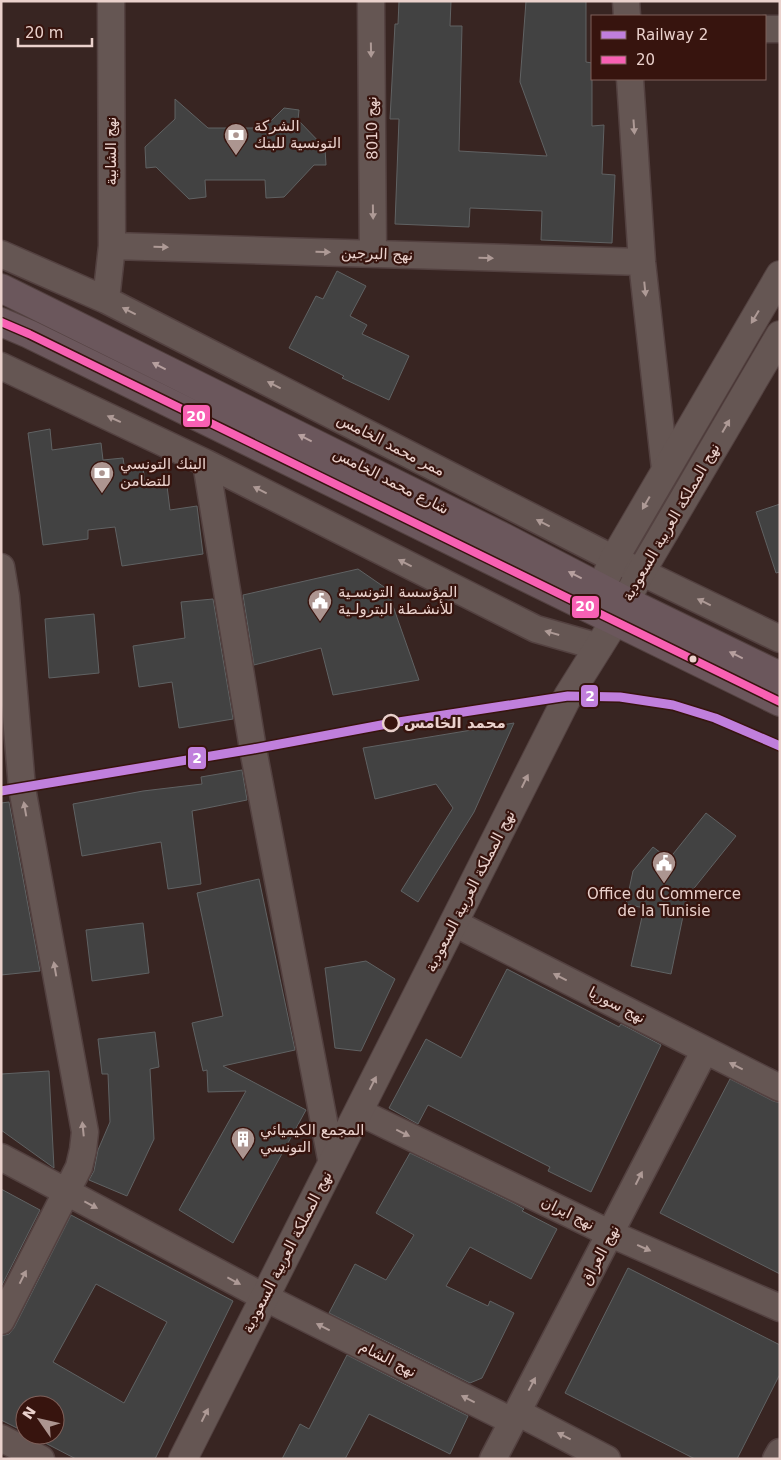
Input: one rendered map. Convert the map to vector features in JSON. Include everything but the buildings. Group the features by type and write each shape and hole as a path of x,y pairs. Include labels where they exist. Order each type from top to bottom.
{"main road":[{"name":"نهج المملكة العربية السعودية","path":"595,598 614,559 780,275"},
{"name":"شارع محمد الخامس","path":"1,288 465,518 595,598"},
{"name":"شارع محمد الخامس","path":"1,322 595,598 780,702"},
{"name":"نهج المملكة العربية السعودية","path":"183,1459 568,696 621,611 641,572 780,335"},
{"name":"شارع محمد الخامس","path":"621,611 780,676"}],"street":[{"name":"نهج الشابية","path":"106,300 112,246 111,1"},
{"name":"نهج 8010","path":"371,1 373,254"},
{"path":"626,1 627,15"},
{"path":"766,29 780,29"},
{"path":"630,80 642,262 666,469"},
{"name":"نهج البرجين","path":"112,246 642,262"},
{"name":"ممر محمد الخامس","path":"1,254 106,300 614,559 780,639"},
{"path":"1,366 206,463 536,629 599,647"},
{"path":"206,463 253,750 332,1164"},
{"path":"1,567 6,597 23,794 85,1132 79,1167 1,1321"},
{"name":"نهج سوريا","path":"454,923 780,1088"},
{"name":"نهج العراق","path":"493,1459 705,1050"},
{"name":"نهج ايران","path":"359,1112 611,1234 780,1308"},
{"name":"نهج الشام","path":"1,1157 264,1297 514,1417 607,1459"},
{"path":"1,1438 41,1459"},
{"path":"776,1459 780,1452"}],"rail line":[{"name":"2","path":"1,791 253,749 392,723 568,696 620,697 673,705 715,718 780,746"}],"transit line":[{"name":"20","path":"1,322 780,702"}],"place":[{"name":"الشركة التونسية للبنك","path":"236,156"},
{"name":"البنك التونسي للتضامن","path":"102,494"},
{"name":"المؤسسة التونسـية للأنشـطة البترولـية","path":"320,622"},
{"name":"محمد الخامس","path":"391,723"},
{"name":"Office du Commerce de la Tunisie","path":"664,884"},
{"name":"المجمع الكيميائي التونسي","path":"243,1160"}]}
